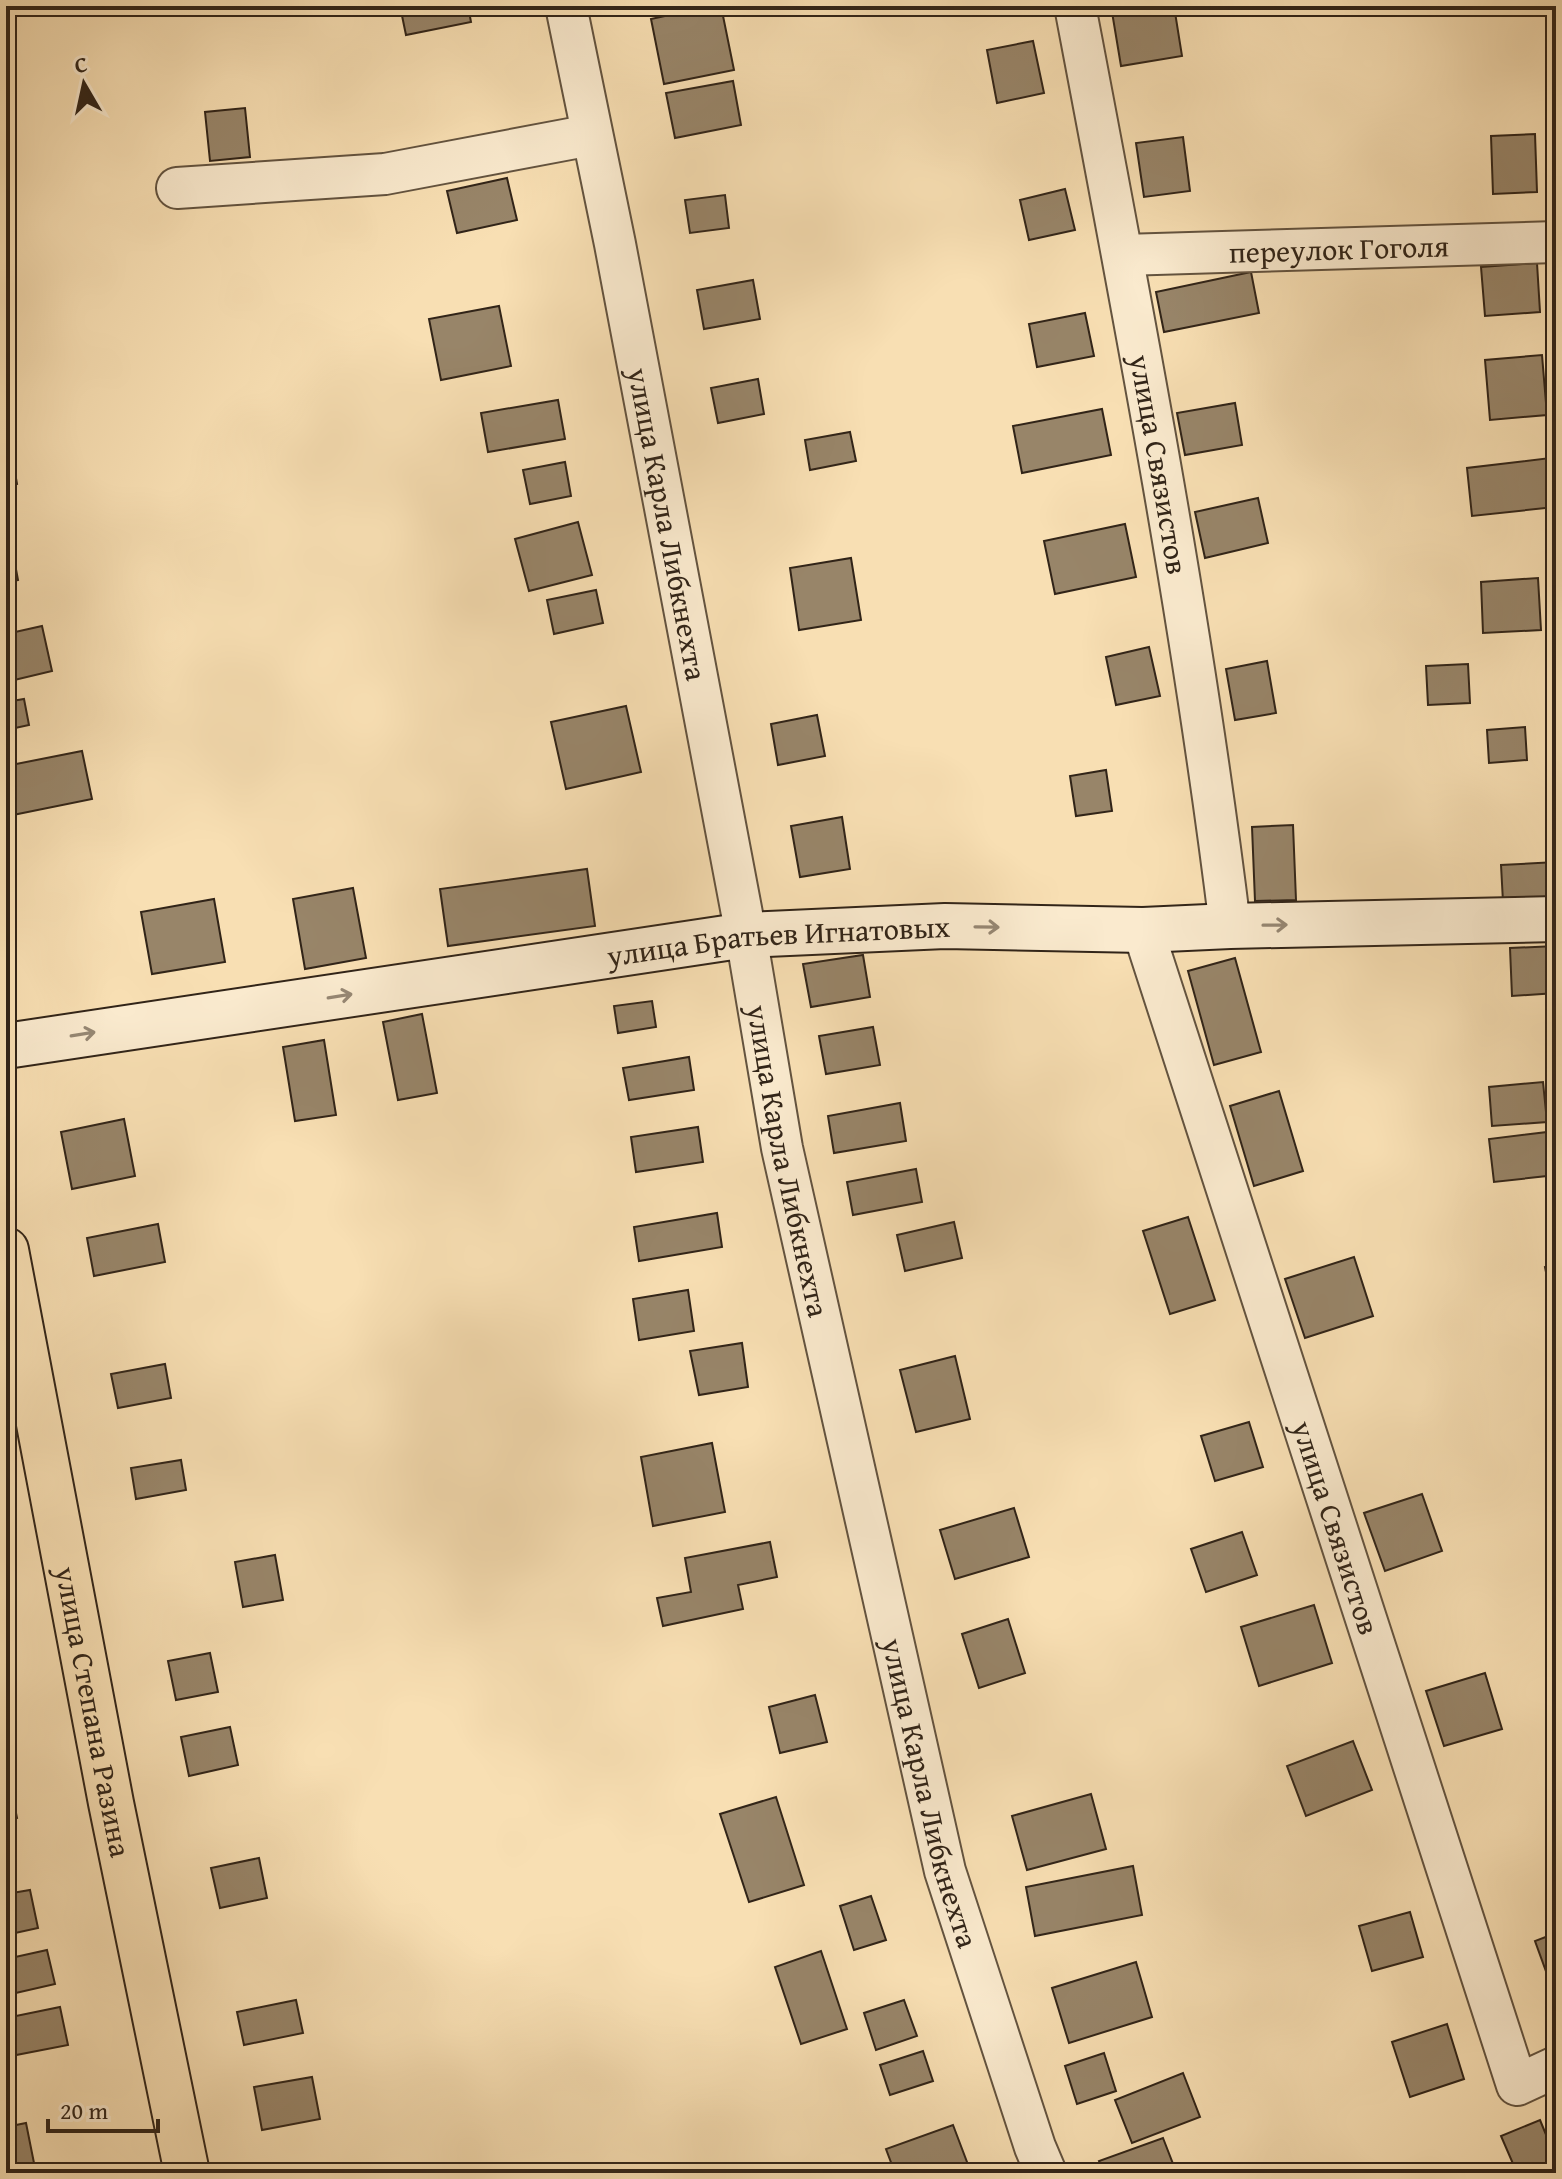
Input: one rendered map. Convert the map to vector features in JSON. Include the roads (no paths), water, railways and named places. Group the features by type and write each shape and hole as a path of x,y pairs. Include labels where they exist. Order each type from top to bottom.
{"main road":[{"name":"улица Степана Разина","path":"6,1250 111,1803 187,2173"}],"street":[{"name":"улица Карла Либкнехта","path":"566,6 615,244 746,935 782,1148 945,1871 1046,2173"},
{"name":"улица Связистов","path":"1075,6 1123,255 1211,775 1230,926"},
{"path":"177,188 385,174 591,135"},
{"name":"переулок Гоголя","path":"1123,255 1556,242"},
{"name":"улица Братьев Игнатовых","path":"6,1046 746,935 945,926 1143,930 1556,919"},
{"name":"улица Связистов","path":"1143,930 1517,2085 1556,2067"}]}
